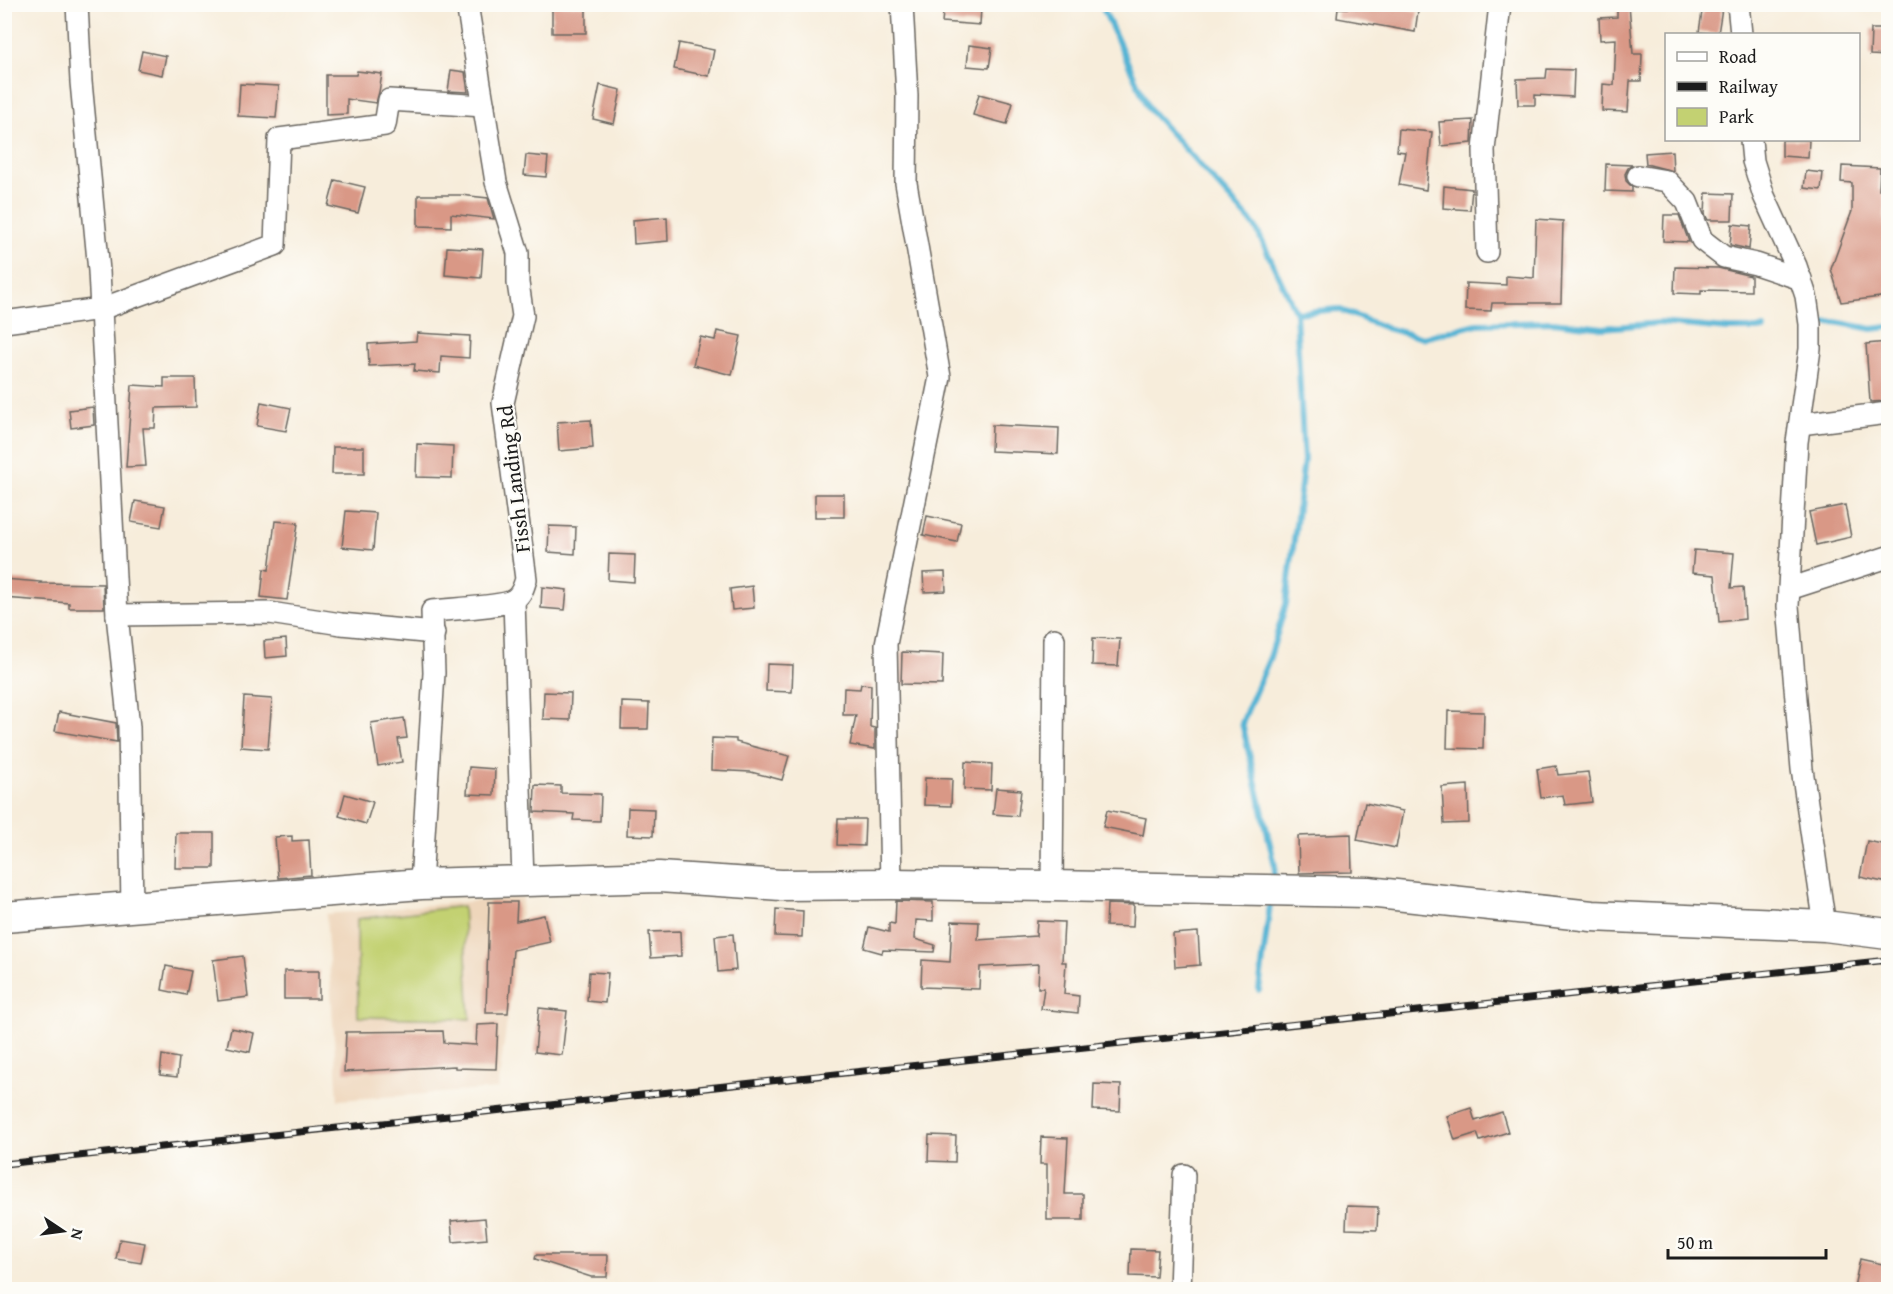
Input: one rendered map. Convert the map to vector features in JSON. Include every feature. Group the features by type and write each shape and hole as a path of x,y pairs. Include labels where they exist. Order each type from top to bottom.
{"main road":[{"path":"4,918 421,884 660,878 781,885 891,884 1368,892 1592,916 1825,926 1888,934"}],"street":[{"path":"77,4 81,82 99,271 117,615 129,727 132,908"},
{"name":"Fissh Landing Rd","path":"467,4 496,182 518,253 518,283 523,316 503,403 526,571 524,586 514,600"},
{"path":"891,884 886,644 940,377 906,183 907,96 902,4"},
{"path":"1487,252 1484,150 1500,4"},
{"path":"1738,4 1741,33"},
{"path":"4,322 101,309 275,244 279,139 385,125 389,100 484,106"},
{"path":"1751,141 1764,196 1782,231 1801,279 1810,324 1810,349 1800,424 1788,606 1802,769 1825,926"},
{"path":"1638,176 1667,181 1687,202 1702,240 1724,257 1756,264 1801,279"},
{"path":"1800,424 1888,413"},
{"path":"1789,589 1888,556"},
{"path":"421,884 434,673 432,611 502,604 514,600 524,881"},
{"path":"117,615 270,614 434,633"},
{"path":"1052,886 1054,639"},
{"path":"1180,1290 1184,1175"}],"shaded area":[{"path":"523,897 498,1089 338,1100 326,914"}],"green space":[{"path":"463,906 470,1019 358,1017 357,919"}],"building":[{"path":"944,4 981,7 980,25 942,22"},
{"path":"1617,4 1629,4 1633,54 1642,54 1641,81 1630,81 1628,112 1602,111 1603,84 1614,85 1616,39 1600,40 1599,18 1617,17"},
{"path":"552,5 586,6 586,33 552,33"},
{"path":"1387,5 1418,11 1415,32 1337,18 1338,8 1387,9"},
{"path":"1703,5 1722,8 1718,33 1699,32"},
{"path":"1871,29 1888,29 1888,56 1870,55"},
{"path":"679,43 714,50 709,76 674,69"},
{"path":"969,45 992,48 989,68 967,66"},
{"path":"142,51 166,56 162,75 138,70"},
{"path":"1547,69 1574,70 1573,97 1535,95 1535,105 1518,105 1517,79 1546,78"},
{"path":"451,70 465,72 468,92 448,91"},
{"path":"357,71 382,74 376,103 347,99 347,114 326,115 326,75 356,75"},
{"path":"240,84 279,86 276,118 238,116"},
{"path":"600,85 621,90 614,124 593,119"},
{"path":"979,94 1013,103 1007,124 973,115"},
{"path":"1473,120 1472,143 1441,146 1439,122"},
{"path":"1399,129 1432,132 1426,190 1399,185 1405,152 1397,151"},
{"path":"1782,141 1809,141 1808,158 1782,156"},
{"path":"1672,151 1673,171 1646,164 1645,153"},
{"path":"526,155 548,157 546,177 524,175"},
{"path":"1606,164 1632,165 1625,174 1626,181 1632,187 1632,192 1605,191"},
{"path":"1842,166 1880,168 1879,190 1884,190 1885,227 1888,227 1888,296 1841,302 1831,269 1852,211 1852,183 1841,182"},
{"path":"1806,171 1823,173 1821,190 1804,188"},
{"path":"335,180 365,187 358,213 328,206"},
{"path":"1444,186 1472,189 1470,210 1443,208"},
{"path":"1706,193 1733,194 1732,220 1708,220 1705,214"},
{"path":"418,195 488,198 494,219 451,214 451,227 418,226"},
{"path":"1664,215 1679,215 1689,242 1663,241"},
{"path":"667,217 668,241 634,244 633,220"},
{"path":"1536,219 1563,221 1561,303 1492,303 1491,311 1465,310 1466,283 1506,285 1506,276 1534,278"},
{"path":"1732,224 1751,226 1749,249 1730,245"},
{"path":"447,247 483,249 481,278 445,275"},
{"path":"1675,267 1718,268 1751,276 1751,291 1701,290 1701,294 1674,293"},
{"path":"717,331 741,336 732,375 693,365 700,337 715,340"},
{"path":"417,333 470,336 469,358 441,356 440,373 414,371 415,364 369,366 368,344 416,341"},
{"path":"1888,342 1888,401 1870,402 1866,344"},
{"path":"164,378 195,378 196,407 156,408 155,428 143,428 146,466 126,467 132,385 164,387"},
{"path":"261,402 291,408 286,431 257,426"},
{"path":"93,407 94,425 71,428 69,410"},
{"path":"591,420 593,448 559,451 557,422"},
{"path":"992,425 1059,428 1058,454 991,451"},
{"path":"417,444 453,446 452,478 416,477"},
{"path":"333,447 364,447 364,474 332,474"},
{"path":"815,494 844,494 844,517 815,517"},
{"path":"135,501 165,506 161,527 131,522"},
{"path":"1845,505 1851,537 1816,545 1809,512"},
{"path":"346,511 376,513 373,550 342,547"},
{"path":"927,516 961,523 957,542 923,535"},
{"path":"275,521 298,523 287,600 261,597 264,569 269,570"},
{"path":"549,526 576,527 575,554 548,552"},
{"path":"1694,550 1734,553 1731,588 1743,587 1745,619 1719,622 1715,575 1692,573"},
{"path":"609,554 635,555 634,582 608,580"},
{"path":"945,572 946,591 924,592 923,573"},
{"path":"4,579 40,583 103,584 104,608 69,608 69,603 4,598"},
{"path":"752,586 754,608 732,610 730,589"},
{"path":"542,587 567,590 565,610 541,608"},
{"path":"1093,638 1120,639 1118,666 1092,665"},
{"path":"286,639 287,656 265,658 264,641"},
{"path":"902,652 943,654 942,685 901,684"},
{"path":"767,664 793,665 792,692 766,691"},
{"path":"861,684 871,685 870,727 875,728 875,749 850,745 856,715 843,715 844,688 860,689"},
{"path":"544,692 571,693 570,720 543,719"},
{"path":"244,697 272,699 268,749 241,747"},
{"path":"622,702 649,703 648,729 621,729"},
{"path":"1448,711 1484,712 1483,749 1447,748"},
{"path":"59,712 116,723 117,742 55,731"},
{"path":"404,718 407,738 398,739 402,762 378,766 371,723"},
{"path":"712,738 736,739 736,742 789,756 782,780 751,772 711,770"},
{"path":"965,762 992,764 991,790 964,789"},
{"path":"1556,766 1558,775 1588,772 1592,802 1565,805 1563,795 1541,798 1537,769"},
{"path":"469,767 495,769 494,795 467,794"},
{"path":"925,778 952,779 951,806 924,805"},
{"path":"535,785 561,786 561,793 601,794 600,821 573,820 574,814 534,812"},
{"path":"1468,785 1469,823 1444,824 1442,787"},
{"path":"996,788 1021,790 1018,816 993,814"},
{"path":"345,794 373,802 366,824 339,816"},
{"path":"1365,803 1403,811 1396,848 1357,840"},
{"path":"628,808 654,809 653,836 627,835"},
{"path":"1107,810 1146,818 1143,835 1103,827"},
{"path":"838,819 865,819 864,846 837,845"},
{"path":"176,833 214,833 214,868 175,868"},
{"path":"1351,834 1352,872 1299,873 1298,836"},
{"path":"292,836 292,841 309,840 311,875 278,878 275,837"},
{"path":"1867,841 1888,845 1888,883 1860,877"},
{"path":"896,901 933,902 933,921 916,920 915,939 935,945 934,952 883,950 882,953 864,948 869,927 889,932 889,923 895,924"},
{"path":"489,902 517,902 516,921 544,915 550,942 513,950 508,1013 486,1013"},
{"path":"1107,904 1134,905 1133,927 1106,926"},
{"path":"776,909 803,911 802,937 775,936"},
{"path":"952,921 979,922 978,940 1036,936 1037,921 1064,922 1062,962 1066,962 1064,994 1079,996 1078,1013 1041,1009 1044,988 1038,988 1039,964 980,967 979,989 921,987 922,960 950,962"},
{"path":"680,931 681,956 651,958 649,932"},
{"path":"1198,932 1200,965 1175,967 1173,934"},
{"path":"733,934 736,970 718,972 715,936"},
{"path":"243,956 248,997 218,1001 213,960"},
{"path":"166,966 191,971 186,995 162,990"},
{"path":"284,971 319,971 319,999 284,999"},
{"path":"589,972 608,973 605,1003 587,1001"},
{"path":"539,1008 567,1011 562,1055 535,1052"},
{"path":"498,1024 496,1069 455,1068 455,1066 344,1072 346,1032 443,1031 444,1043 476,1045 477,1025"},
{"path":"231,1028 254,1033 250,1052 227,1047"},
{"path":"162,1055 179,1058 177,1077 160,1075"},
{"path":"1094,1084 1121,1085 1120,1111 1093,1110"},
{"path":"1471,1108 1475,1121 1502,1112 1508,1132 1480,1141 1477,1133 1455,1140 1447,1116"},
{"path":"929,1135 956,1136 955,1162 928,1161"},
{"path":"1041,1137 1068,1138 1065,1194 1083,1194 1083,1220 1047,1220 1047,1164 1040,1164"},
{"path":"1347,1206 1378,1207 1377,1230 1346,1229"},
{"path":"485,1218 487,1239 453,1242 451,1221"},
{"path":"120,1239 145,1243 141,1263 116,1259"},
{"path":"1131,1249 1158,1250 1156,1277 1130,1276"},
{"path":"536,1255 608,1255 607,1277 591,1277 535,1259"},
{"path":"1860,1259 1887,1265 1882,1290 1854,1287"}],"waterway":[{"path":"1101,4 1149,109 1255,226 1296,313 1304,460 1286,604 1270,657 1242,723 1275,866 1273,881"},
{"path":"1296,313 1338,309 1386,328 1423,338 1477,324 1553,322 1603,328 1660,323 1727,329 1764,329"},
{"path":"1825,323 1835,322 1872,329 1888,327"},
{"path":"1259,990 1271,897"}],"railway":[{"path":"4,1164 1888,960"}]}
